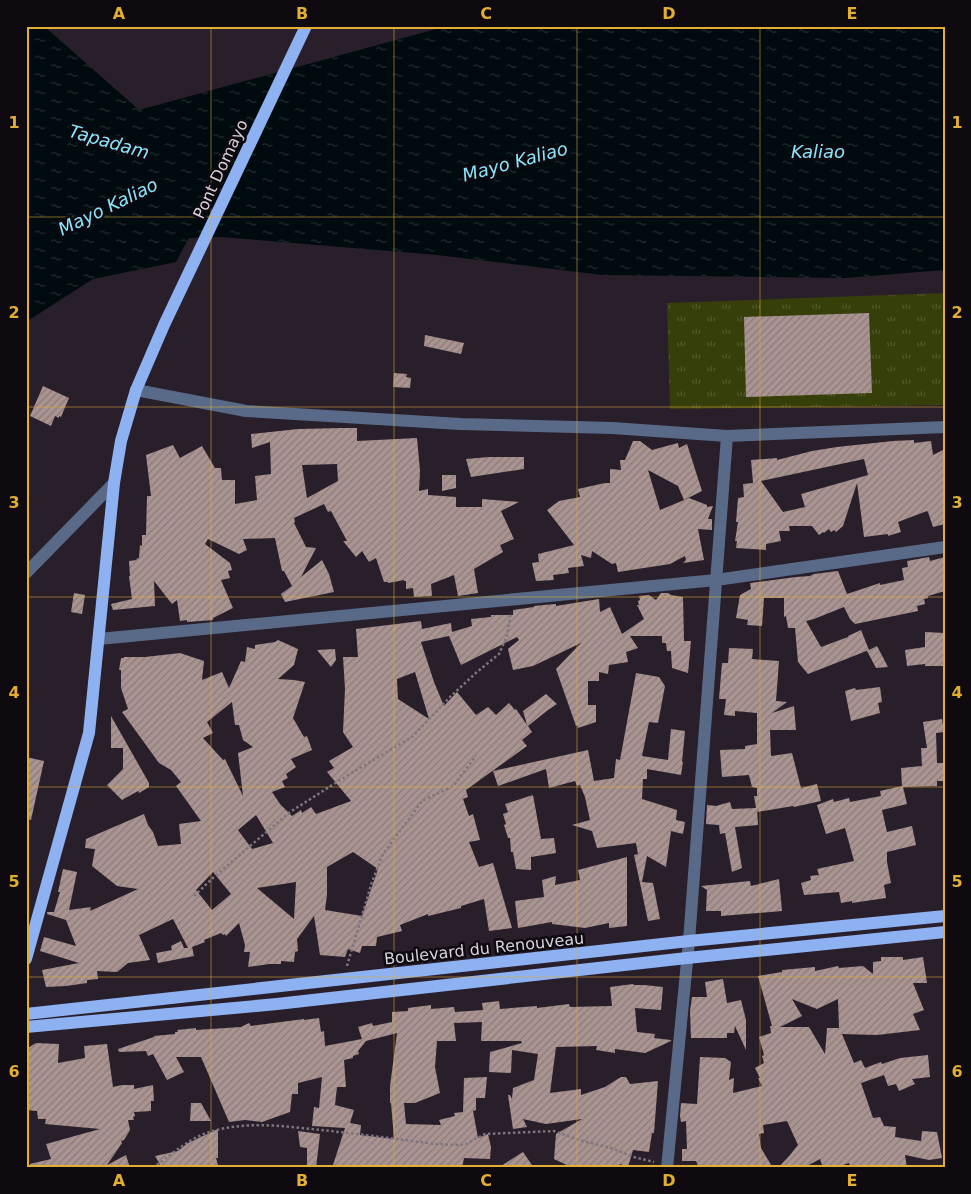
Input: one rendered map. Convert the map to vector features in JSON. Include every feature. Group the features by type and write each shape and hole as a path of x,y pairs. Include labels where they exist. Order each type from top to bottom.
{"main road":[{"name":"Pont Domayo","path":"26,959 89,733 114,483 121,440 136,390 164,325 306,26"},
{"name":"Boulevard du Renouveau","path":"26,1014 689,941 945,916"},
{"name":"Boulevard du Renouveau","path":"26,1027 276,1004 687,958 945,932"}],"street":[{"path":"136,390 246,411 460,424 612,428 727,436 945,427"},
{"path":"667,1167 689,941 727,436"},
{"path":"26,573 114,483"},
{"path":"98,640 716,580 945,547"}],"path":[{"path":"194,896 290,812 348,774 412,737 451,696 499,654 506,636 513,599"},
{"path":"344,979 372,882 383,854 422,801 453,786 476,756"},
{"path":"153,1168 203,1134 250,1125 292,1127 435,1144 459,1145 466,1144 485,1134 559,1132 667,1167"}],"green space":[{"path":"945,293 945,405 670,409 667,303"}],"water":[{"name":"Kaliao","path":"26,26 44,26 139,110 447,26 945,26 945,270 845,278 602,275 437,255 221,237 189,238 176,262 93,279 26,322"}],"building":[{"path":"869,313 872,393 746,397 744,317"},
{"path":"425,335 464,343 461,354 424,346"},
{"path":"394,373 407,374 406,377 411,378 410,388 393,387"},
{"path":"43,386 69,398 61,417 55,416 51,426 30,416"},
{"path":"357,428 357,441 417,438 420,471 419,491 428,489 428,495 456,497 456,507 482,507 482,499 519,502 501,511 514,539 500,545 503,552 474,569 478,593 458,596 454,575 431,584 432,596 414,597 413,588 406,589 406,581 404,580 384,582 376,558 369,562 362,551 356,557 343,541 347,541 331,511 328,512 324,504 294,518 294,523 306,547 316,548 301,577 322,560 329,574 334,592 285,602 281,594 292,586 284,571 282,571 275,538 243,539 247,550 239,554 208,539 205,544 230,563 232,570 228,571 230,578 221,580 233,608 213,618 213,620 180,621 177,600 172,604 154,581 155,606 113,610 111,604 132,599 129,561 139,558 142,535 146,535 147,496 151,496 146,455 173,445 180,458 202,446 215,468 221,468 222,480 235,480 235,504 257,500 255,476 271,474 270,442 252,448 251,434 298,429","holes":["337,464 338,481 307,498 302,465"]},
{"path":"914,440 914,443 931,441 933,455 945,449 945,524 933,527 927,511 898,522 901,532 888,536 888,534 864,537 857,483 843,526 836,532 834,530 831,532 829,529 819,535 812,526 789,526 790,531 779,531 781,541 766,544 766,550 736,548 738,498 744,497 743,484 753,483 751,460 777,458 777,460 812,451","holes":["864,459 868,475 801,494 805,507 783,512 761,481"]},
{"path":"633,441 640,441 652,450 678,443 679,448 687,444 702,491 684,500 678,486 648,470 660,510 689,498 707,505 707,507 713,506 708,519 712,519 712,530 698,529 704,560 683,563 686,560 685,556 670,564 618,572 616,563 612,564 592,551 591,558 581,555 584,566 568,568 569,573 553,575 554,580 536,581 532,563 539,562 538,554 574,545 547,510 559,501 580,497 578,489 610,483 610,469 621,470 620,460 625,460"},
{"path":"524,457 524,469 471,477 466,459"},
{"path":"442,475 456,475 456,488 442,491"},
{"path":"929,557 930,561 945,557 945,591 928,596 928,598 924,599 925,604 917,606 918,611 855,624 844,607 806,621 821,647 861,630 869,650 808,674 798,662 795,628 788,628 786,616 784,617 784,598 764,598 762,626 747,625 748,620 736,618 740,595 751,589 750,583 838,571 847,594 880,583 880,585 904,580 902,568 908,567 907,561"},
{"path":"74,593 85,595 82,614 71,612"},
{"path":"661,593 683,597 684,641 691,641 688,673 672,668 671,651 667,651 666,643 662,643 662,636 630,636 638,648 626,652 628,662 609,665 608,674 599,672 599,681 588,681 588,705 596,705 596,722 578,728 556,669 581,643 533,666 513,670 508,649 519,640 517,637 461,665 449,636 421,642 444,706 457,692 476,715 488,707 496,715 509,703 516,709 527,725 523,711 546,694 557,704 528,726 532,732 522,740 527,746 466,790 468,797 463,799 469,816 473,814 480,840 469,842 479,867 493,863 512,928 489,931 484,899 461,906 461,908 428,916 428,914 400,925 402,931 377,937 376,946 362,946 360,953 348,949 345,957 320,955 314,916 297,939 298,951 295,952 294,962 281,961 281,964 248,967 250,952 244,952 245,945 239,923 226,936 221,933 192,947 194,956 158,963 156,953 172,950 171,946 181,941 184,948 188,948 173,919 139,935 150,960 128,963 117,972 97,971 98,979 87,980 87,983 46,987 42,970 79,963 40,951 44,937 76,946 66,920 47,914 47,912 54,912 60,892 58,892 63,869 77,872 69,910 91,907 90,911 138,889 117,886 92,866 95,849 85,848 86,839 144,814 158,846 181,844 179,824 201,821 176,786 181,782 171,770 159,763 122,712 128,709 121,688 121,670 119,670 121,658 180,653 204,661 202,680 222,672 229,688 241,661 245,662 247,647 255,649 255,645 278,640 298,649 294,665 278,679 305,682 293,718 304,737 307,736 312,750 291,759 296,767 286,774 288,778 282,781 285,787 272,792 280,804 292,816 301,810 302,813 311,807 316,814 351,801 327,772 334,768 329,761 353,747 343,732 345,689 343,657 358,657 356,629 421,621 422,629 451,623 452,632 472,626 471,619 491,617 491,615 513,615 513,610 534,606 556,604 556,606 599,599 600,612 610,607 622,634 644,619 637,605 639,605 639,596 649,595 656,600","holes":["415,672 429,719 398,699 397,679","232,702 235,725 239,725 243,740 253,747 238,753 243,796 225,759 223,760 203,738 213,733 207,722","256,815 273,843 252,849 238,830","353,852 378,869 362,916 325,910 327,867","213,872 231,894 212,910 196,890","296,882 294,919 257,888"]},
{"path":"925,632 945,633 945,666 925,666 925,664 907,666 905,650 925,647"},
{"path":"877,646 888,667 876,668 867,651"},
{"path":"729,648 753,649 752,659 779,661 776,701 787,702 772,713 794,706 796,730 770,730 771,756 792,753 801,788 817,784 821,801 757,812 758,825 735,827 742,868 732,872 725,833 720,834 719,825 706,824 707,805 716,806 730,802 732,809 756,808 754,796 757,796 757,788 752,787 749,775 722,777 720,750 745,749 745,746 757,744 757,713 735,711 735,716 724,715 726,699 719,699 722,663 728,663"},
{"path":"335,649 336,660 331,667 317,650"},
{"path":"636,673 659,677 665,686 658,723 649,722 642,756 668,760 671,729 685,731 681,775 647,769 647,779 643,779 642,799 677,810 676,820 685,822 683,834 671,831 666,867 647,856 642,882 653,883 660,919 648,921 634,855 638,854 636,843 597,848 592,831 572,825 590,820 585,797 580,785 577,786 575,781 549,788 546,769 498,786 493,771 588,750 594,781 614,778 616,759 620,760"},
{"path":"880,687 882,702 878,703 880,713 851,721 845,691 855,688 856,690"},
{"path":"111,716 149,783 149,787 122,800 107,785 123,769 123,748 111,748"},
{"path":"942,719 944,732 936,733 937,763 945,763 945,781 937,781 937,786 903,787 907,804 882,810 887,832 912,826 916,845 887,852 891,883 884,885 886,898 841,903 839,892 804,895 801,883 811,880 810,876 819,875 817,869 854,861 845,828 826,834 817,805 833,799 834,802 849,798 850,802 881,796 880,791 902,786 901,768 922,766 921,748 927,748 923,722"},
{"path":"26,757 44,761 31,820 26,819"},
{"path":"533,795 541,839 554,838 556,853 531,857 531,870 516,869 513,852 511,852 510,838 508,838 504,825 506,824 503,814 508,812 505,804"},
{"path":"627,857 627,926 609,928 609,923 585,928 552,924 552,922 518,928 515,901 544,897 542,880 556,876 555,885 580,880 578,870"},
{"path":"779,879 782,911 721,916 721,911 706,911 707,890 701,886 750,881 751,886"},
{"path":"881,957 903,957 903,960 923,957 927,983 913,983 924,1010 913,1014 920,1030 877,1035 842,1034 854,1063 861,1060 865,1068 900,1058 928,1055 930,1077 912,1079 915,1084 899,1091 896,1084 888,1086 884,1075 861,1083 873,1118 880,1117 884,1126 896,1127 895,1137 921,1141 922,1131 937,1132 942,1158 929,1160 905,1155 907,1168 851,1168 849,1163 834,1168 823,1168 820,1159 803,1168 778,1168 798,1145 787,1121 763,1125 764,1133 759,1134 761,1148 773,1168 699,1168 696,1161 682,1161 682,1149 687,1149 686,1121 681,1122 680,1116 681,1103 697,1104 700,1057 725,1058 731,1062 729,1080 734,1078 733,1093 762,1086 755,1068 764,1063 762,1056 764,1055 759,1037 771,1033 770,1026 772,1026 758,976 782,972 782,970 815,967 815,971 838,966 839,968 863,966 873,974 873,962 881,961","holes":["792,999 817,1009 838,999 839,1028 827,1028 825,1054 809,1027 780,1027 802,1016"]},
{"path":"723,979 727,1003 741,1000 746,1020 746,1050 735,1026 734,1033 727,1033 727,1038 691,1038 690,1011 692,997 707,997 705,982"},
{"path":"633,984 663,987 661,1010 635,1008 637,1032 655,1034 654,1038 671,1041 645,1053 615,1049 615,1053 596,1050 597,1046 556,1047 550,1093 581,1089 581,1095 605,1087 621,1077 626,1077 630,1084 658,1081 654,1133 652,1133 649,1152 633,1150 628,1167 620,1164 618,1168 573,1168 554,1159 556,1134 582,1119 546,1124 523,1119 527,1127 513,1129 508,1095 512,1099 513,1088 534,1080 538,1054 512,1050 511,1073 489,1072 490,1052 522,1043 521,1041 481,1041 482,1022 454,1023 456,1041 437,1041 435,1067 440,1093 415,1103 404,1103 406,1124 441,1125 439,1120 455,1116 454,1113 463,1112 464,1078 487,1077 485,1098 476,1098 476,1110 473,1111 478,1138 488,1134 491,1147 490,1159 464,1158 462,1168 332,1168 345,1128 312,1126 314,1107 319,1108 322,1077 298,1083 298,1094 292,1094 290,1112 262,1122 245,1120 229,1122 201,1057 176,1057 184,1072 167,1080 153,1054 148,1056 146,1051 119,1052 118,1049 154,1036 175,1034 175,1032 178,1032 177,1030 241,1027 249,1023 251,1026 319,1018 321,1032 324,1031 325,1046 362,1039 358,1027 372,1023 373,1026 392,1022 392,1012 408,1011 408,1008 431,1005 431,1009 454,1007 455,1012 483,1010 482,1003 499,1001 500,1009 537,1006 537,1008 569,1004 570,1007 612,1006 610,987","holes":["397,1033 390,1086 394,1139 360,1135 361,1125 350,1123 354,1110 335,1105 337,1087 346,1087 344,1060 359,1054 358,1051 366,1041"]},
{"path":"36,1043 59,1044 58,1063 85,1058 84,1046 107,1044 113,1087 134,1085 134,1089 153,1085 154,1101 151,1101 151,1111 134,1112 134,1120 128,1120 130,1130 107,1165 126,1155 130,1168 30,1168 30,1164 51,1159 46,1144 100,1129 45,1124 46,1119 38,1119 37,1111 26,1110 26,1049"},
{"path":"191,1103 201,1103 211,1121 190,1121"},
{"path":"218,1129 218,1158 216,1158 218,1165 214,1166 215,1168 162,1168 155,1156 178,1151 188,1143"},
{"path":"298,1131 320,1134 316,1168 307,1168 307,1148 300,1147"},
{"path":"523,1152 534,1168 498,1168"}],"water label":[{"name":"Tapadam","path":"109,142"},
{"name":"Mayo Kaliao","path":"515,162"},
{"name":"Mayo Kaliao","path":"108,207"}]}
